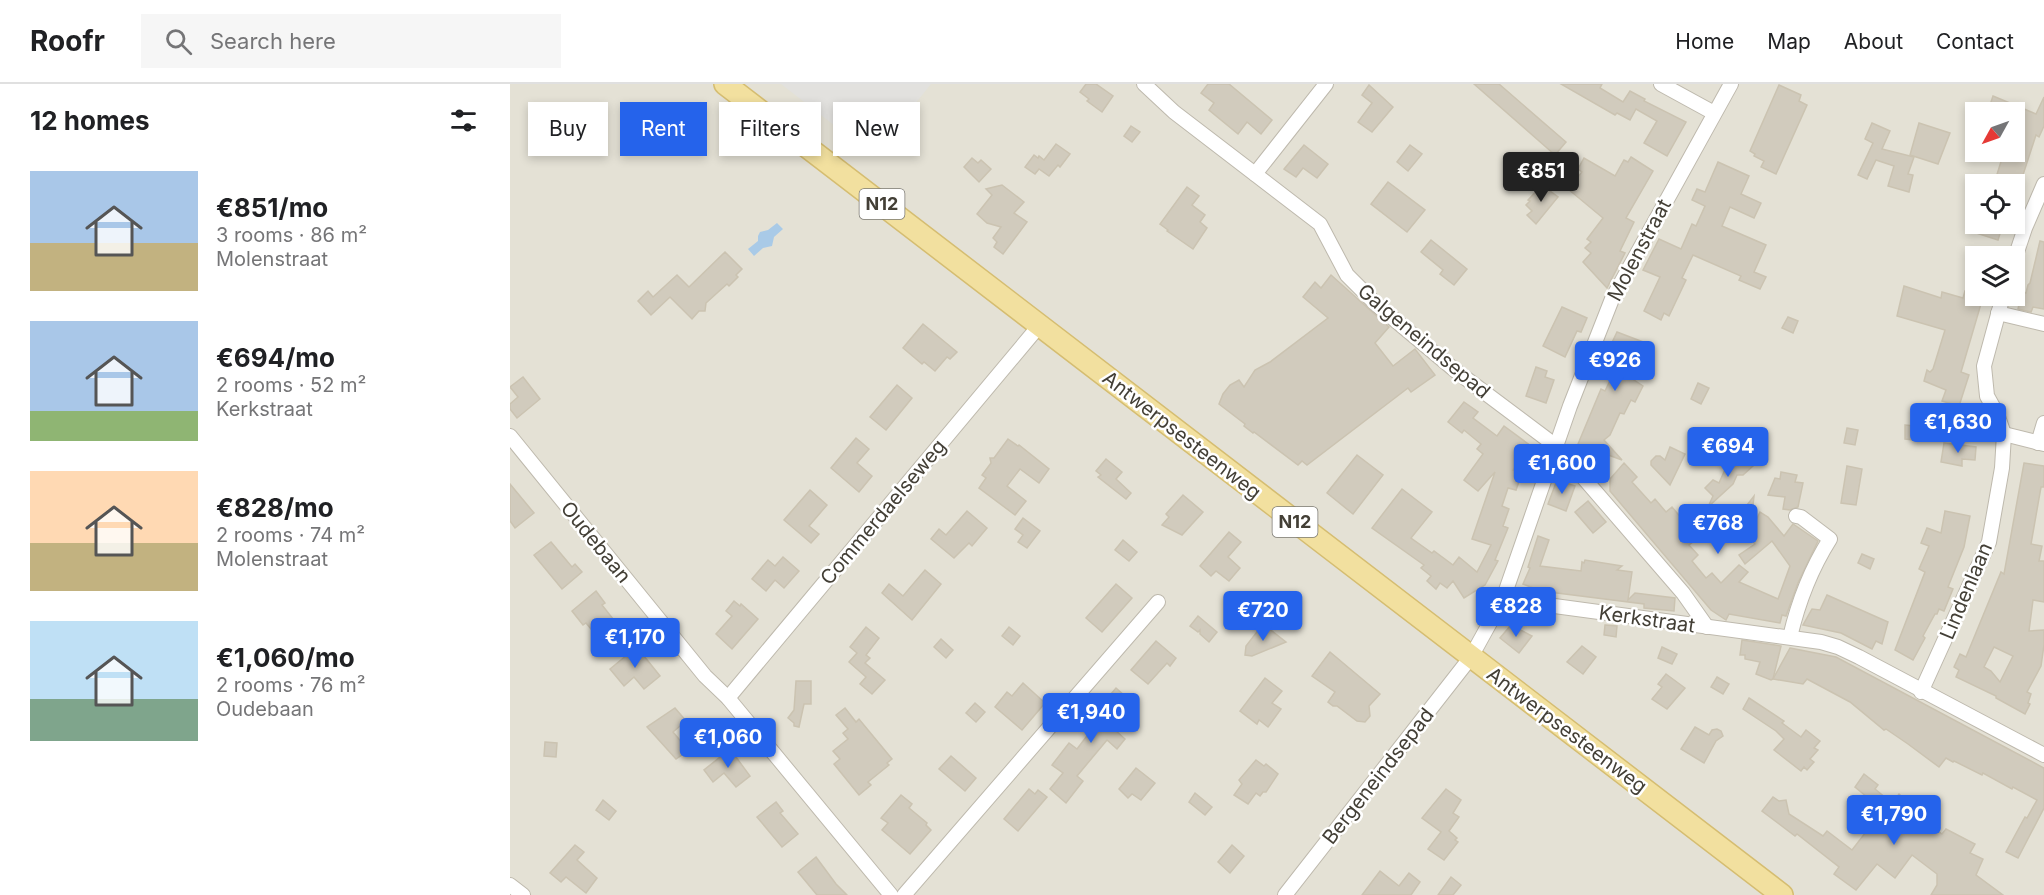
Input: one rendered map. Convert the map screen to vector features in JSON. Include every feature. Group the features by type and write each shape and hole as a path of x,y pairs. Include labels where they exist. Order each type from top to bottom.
{"main road":[{"name":"Antwerpsesteenweg","path":"725,84 1782,895"}],"street":[{"name":"Galgeneindsepad","path":"1144,84 1174,112 1320,224 1347,275 1377,305 1456,371 1556,446 1683,593 1707,627"},
{"path":"1255,174 1326,84"},
{"path":"1661,84 1714,113"},
{"name":"Molenstraat","path":"1471,657 1503,599 1584,367 1612,299 1731,84"},
{"path":"2019,246 2044,184"},
{"name":"Lindenlaan","path":"1921,692 1989,542 2002,468 2004,434 1987,396 1984,366 2000,306"},
{"path":"1998,313 2044,324"},
{"name":"Commerdaelseweg","path":"728,698 1039,326"},
{"path":"2004,434 2041,443 2044,423"},
{"name":"Oudebaan","path":"510,436 705,676 728,698 891,895"},
{"path":"1790,637 1816,562 1830,539 1801,517 1796,516"},
{"name":"Kerkstraat","path":"1503,599 1821,642 1838,647 2044,755"},
{"path":"904,895 1158,602"},
{"name":"Bergeneindsepad","path":"1285,895 1471,657"},
{"path":"510,885 523,895"}],"shaded area":[{"path":"510,84 2044,84 2044,895 510,895"},
{"path":"781,84 931,84 917,102 833,102 833,124 821,115 821,102 804,102"}],"water":[{"path":"777,223 783,229 774,237 772,246 763,248 754,256 748,249 758,241 760,232 768,230"}],"building":[{"path":"1086,84 1096,84 1113,96 1102,112 1087,101 1089,99 1080,92"},
{"path":"1208,84 1229,84 1272,120 1261,134 1247,122 1238,134 1209,110 1214,103 1201,93"},
{"path":"1474,84 1499,84 1566,142 1555,155"},
{"path":"1561,84 1602,84 1600,88 1623,102 1630,91 1645,99 1644,101 1686,122 1667,156 1644,143 1657,121 1636,109 1630,120 1617,113 1615,115"},
{"path":"1369,85 1393,107 1372,132 1358,122 1372,103 1362,95"},
{"path":"1779,85 1801,95 1799,101 1807,105 1776,174 1761,167 1764,161 1750,151"},
{"path":"1993,96 2007,102 1991,102"},
{"path":"2044,97 2044,126 2039,137 2036,135 2023,174 1997,174 2001,162 2025,162 2025,109 2036,114"},
{"path":"1872,123 1890,131 1882,149 1914,157 1908,174 1913,175 1909,192 1888,186 1894,166 1876,160 1867,179 1858,175 1873,143 1865,139"},
{"path":"1919,123 1950,133 1938,164 1910,155"},
{"path":"1131,126 1140,132 1132,142 1124,136"},
{"path":"1056,144 1070,154 1049,176 1039,169 1035,174 1025,167 1034,155 1044,160"},
{"path":"1304,145 1328,164 1317,178 1303,168 1296,177 1284,169"},
{"path":"1410,145 1422,154 1408,171 1397,162"},
{"path":"1631,157 1653,171 1626,218 1634,222 1620,251 1625,253 1607,288 1583,262 1591,253 1585,248 1591,242 1587,239 1603,218 1568,189 1582,172 1578,169 1584,158 1615,176 1624,160 1628,162"},
{"path":"972,158 978,163 981,160 991,169 979,182 964,167"},
{"path":"1718,162 1749,176 1741,194 1761,203 1754,218 1730,207 1722,226 1766,245 1754,272 1766,277 1760,289 1739,280 1741,276 1693,255 1682,278 1686,280 1669,316 1664,313 1661,320 1644,311 1660,277 1643,270 1659,239 1681,249 1692,224 1696,226 1705,206 1692,200 1697,189 1705,192"},
{"path":"1388,182 1425,210 1407,232 1371,204"},
{"path":"1002,185 1024,202 1014,213 1027,222 1003,254 994,247 997,242 993,238 1001,227 987,223 977,214 992,195 986,189"},
{"path":"1542,185 1558,197 1536,224 1527,215 1532,211 1526,205"},
{"path":"1187,187 1199,196 1192,205 1205,215 1200,222 1207,228 1193,249 1160,224"},
{"path":"1979,234 2000,234 1998,240"},
{"path":"1431,240 1467,269 1454,285 1440,274 1443,270 1421,252"},
{"path":"2040,241 2044,242 2044,309 2033,307 2031,312 2018,309 2019,306 2025,306 2025,293 2030,283"},
{"path":"725,252 742,269 729,286 727,284 706,303 705,311 699,311 692,319 670,297 651,315 638,301 648,291 653,297 677,275 689,287"},
{"path":"1331,275 1389,327 1375,343 1393,366 1415,349 1435,375 1411,392 1408,388 1307,465 1302,461 1298,465 1253,433 1219,404 1230,385 1239,380 1244,387 1255,370 1270,362 1328,318 1303,297 1315,282 1321,288"},
{"path":"1904,286 1941,298 1942,292 1963,298 1965,291 1965,306 1980,306 1961,372 1969,375 1959,406 1942,401 1946,390 1924,381 1927,370 1930,372 1933,369 1945,330 1897,316"},
{"path":"1562,307 1587,318 1581,332 1577,331 1565,357 1543,346"},
{"path":"1788,317 1798,321 1793,333 1782,328"},
{"path":"923,324 957,352 950,359 947,357 935,371 924,362 922,364 903,348"},
{"path":"1617,332 1651,345 1634,380 1643,386 1635,402 1631,400 1624,414 1620,413 1610,435 1604,440 1622,460 1578,444 1601,389 1605,391 1616,368 1603,362"},
{"path":"1536,367 1547,371 1545,377 1554,380 1546,403 1526,396"},
{"path":"523,377 540,399 517,418 510,409 510,404 518,397 510,387"},
{"path":"1698,383 1709,388 1701,404 1691,399"},
{"path":"897,385 912,398 886,430 870,417"},
{"path":"1464,402 1478,412 1473,418 1497,436 1504,426 1531,446 1513,470 1522,473 1516,490 1508,488 1502,506 1509,509 1503,526 1508,528 1495,560 1498,561 1485,585 1464,598 1453,581 1447,588 1440,583 1436,589 1427,581 1431,576 1421,568 1424,565 1372,528 1402,489 1432,512 1411,538 1453,565 1459,557 1477,572 1491,545 1472,539 1495,472 1478,491 1464,480 1483,454 1477,449 1481,444 1464,430 1462,433 1448,422"},
{"path":"1905,425 1925,427 1924,441 1905,439"},
{"path":"1847,428 1858,430 1855,445 1844,443"},
{"path":"856,438 869,449 857,463 872,476 859,492 831,468"},
{"path":"1008,439 1049,469 1039,483 1020,469 1007,486 1026,501 1015,515 979,488 986,478 982,475 991,463 990,458 994,458"},
{"path":"1944,443 1976,447 1975,460 1962,459 1962,466 1941,462"},
{"path":"1670,447 1685,454 1670,485 1651,465 1651,461 1656,456 1665,460"},
{"path":"1357,455 1383,475 1353,514 1327,493"},
{"path":"1731,456 1753,466 1743,475 1737,475 1733,484 1708,507 1713,496 1705,488 1713,480 1719,483"},
{"path":"1106,459 1122,472 1116,479 1131,493 1126,499 1098,477 1101,475 1096,471"},
{"path":"1624,463 1637,477 1632,482 1651,503 1655,499 1666,512 1672,507 1698,538 1689,545 1698,555 1692,561 1706,578 1712,573 1721,583 1739,565 1748,572 1739,582 1778,599 1790,566 1772,541 1745,564 1739,555 1755,544 1751,539 1755,535 1751,530 1756,526 1754,525 1760,512 1768,517 1784,536 1793,524 1818,541 1798,583 1786,616 1782,615 1780,623 1729,614 1726,620 1711,610 1610,491 1610,479"},
{"path":"2024,463 2044,466 2044,487 2041,487 2031,544 2042,546 2039,561 2044,561 2044,602 2033,600 2029,631 2044,630 2044,645 2041,666 2027,692 2031,694 2028,703 2030,704 2025,714 1996,696 1956,677 1959,670 1954,667 1960,654 1966,657 2001,572 2004,574","holes":["1994,647 2013,656 2000,682 1991,671 1984,667"]},
{"path":"1847,466 1862,469 1856,505 1841,503"},
{"path":"1781,472 1797,475 1795,482 1803,483 1798,507 1790,510 1783,509 1785,497 1768,495 1775,478 1780,479"},
{"path":"1557,480 1575,486 1566,511 1548,504"},
{"path":"510,484 534,513 515,528 510,521"},
{"path":"810,490 827,505 809,526 819,534 811,543 784,520"},
{"path":"1183,495 1203,512 1182,535 1162,525 1169,517 1166,514"},
{"path":"1754,496 1751,523 1740,514"},
{"path":"1588,501 1606,522 1593,533 1575,512"},
{"path":"967,511 987,528 972,546 969,543 954,558 931,539 939,529 946,535"},
{"path":"1945,511 1970,516 1964,547 1948,587 1953,589 1944,611 1939,609 1935,614 1913,660 1895,650 1925,572 1919,569 1929,546 1921,543 1927,528 1941,533"},
{"path":"1023,518 1040,531 1027,548 1018,542 1023,535 1015,529"},
{"path":"1229,532 1241,542 1228,557 1240,568 1229,581 1216,571 1211,576 1200,566"},
{"path":"1538,536 1549,540 1540,566 1581,571 1582,562 1584,563 1585,560 1622,566 1617,570 1632,572 1628,600 1635,593 1675,598 1674,611 1644,608 1644,604 1541,591 1523,584 1530,568 1528,567"},
{"path":"1123,540 1137,552 1129,561 1115,550"},
{"path":"551,542 572,567 575,564 582,572 562,589 534,555"},
{"path":"1862,554 1874,559 1870,569 1858,563"},
{"path":"783,557 799,571 784,588 775,580 766,591 752,579 768,560 775,566"},
{"path":"925,570 941,584 912,620 882,593 889,584 903,596"},
{"path":"1116,584 1132,598 1102,632 1086,618"},
{"path":"596,591 605,603 602,605 621,629 602,642 586,623 583,625 572,611"},
{"path":"1827,595 1888,622 1882,644 1876,641 1872,649 1841,633 1803,625 1812,609 1820,610"},
{"path":"734,601 758,619 732,649 716,634 732,616 726,611"},
{"path":"1198,616 1217,632 1209,642 1200,634 1200,630 1198,632 1190,626"},
{"path":"1263,624 1286,642 1252,656 1245,655 1246,646"},
{"path":"1511,625 1532,636 1519,653 1500,638"},
{"path":"1605,625 1617,626 1616,637 1604,635"},
{"path":"866,627 879,638 866,655 870,658 865,663 885,680 872,694 860,684 866,677 849,662 857,653 850,647"},
{"path":"1009,627 1020,636 1013,645 1002,636"},
{"path":"941,639 953,650 946,658 934,647"},
{"path":"1742,640 1781,646 1773,679 1756,674 1760,662 1745,659 1745,655 1740,655"},
{"path":"1156,641 1176,658 1170,666 1167,663 1148,684 1131,670"},
{"path":"639,645 646,654 644,656 660,676 644,689 634,677 624,686 610,669"},
{"path":"1582,646 1596,657 1583,674 1567,662"},
{"path":"1662,647 1677,654 1672,664 1658,658"},
{"path":"1790,648 1836,657 2044,768 2044,808 2018,858 2006,852 2037,800 1983,773 1982,775 1946,758 1939,767 1886,729 1884,730 1850,702 1807,679 1803,684 1773,679"},
{"path":"1330,652 1380,694 1369,706 1370,716 1365,722 1357,721 1328,702 1335,692 1312,676"},
{"path":"1666,674 1685,688 1667,709 1652,699 1662,687 1658,684"},
{"path":"1717,677 1729,684 1723,694 1711,687"},
{"path":"1265,678 1282,691 1272,703 1281,709 1268,727 1259,720 1257,724 1240,711"},
{"path":"796,681 811,681 811,704 804,704 799,727 794,726 788,718 794,710"},
{"path":"1023,683 1045,703 1022,730 995,707 1007,692 1012,696"},
{"path":"1116,688 1135,705 1114,729 1125,739 1117,749 1107,740 1077,776 1083,781 1066,803 1050,789 1063,773 1052,765 1069,743 1077,749 1093,728 1087,722"},
{"path":"1749,698 1784,721 1782,723 1801,737 1806,730 1820,741 1814,748 1818,750 1810,759 1814,762 1807,770 1804,767 1801,771 1774,750 1784,739 1743,709"},
{"path":"975,703 985,712 976,722 966,713"},
{"path":"675,708 686,721 673,732 683,744 681,746 686,752 676,759 647,727"},
{"path":"845,708 856,722 859,719 892,759 887,763 889,765 868,782 871,785 859,795 834,764 840,759 833,751 848,739 843,733 848,729 836,715"},
{"path":"1695,727 1709,735 1712,730 1717,729 1723,736 1716,741 1704,763 1681,749"},
{"path":"545,742 557,743 556,757 544,756"},
{"path":"730,749 750,776 736,787 724,773 713,782 704,770"},
{"path":"951,756 976,778 965,791 939,769"},
{"path":"1256,760 1264,766 1266,764 1278,774 1266,792 1260,796 1256,793 1248,804 1234,795 1242,784 1239,780"},
{"path":"1136,768 1155,783 1141,800 1132,794 1128,798 1119,789"},
{"path":"1864,774 1878,785 1875,789 1892,803 1899,794 1927,816 1924,821 1942,834 1946,829 1975,844 1970,853 1983,859 1976,875 2003,895 1931,895 1937,885 1937,874 1912,855 1895,878 1877,864 1856,890 1834,874 1839,867 1797,834 1795,836 1762,811 1773,797 1779,801 1786,800 1789,814 1823,836 1827,831 1852,850 1883,810 1855,787"},
{"path":"1029,789 1035,794 1038,790 1047,797 1018,831 1004,819"},
{"path":"1446,789 1461,800 1453,813 1459,817 1449,831 1458,842 1444,860 1428,849 1441,832 1422,818"},
{"path":"1195,793 1212,807 1205,815 1189,802"},
{"path":"901,795 912,804 909,808 927,823 926,825 931,830 910,854 882,830 888,823 881,818"},
{"path":"603,800 616,811 609,820 596,810"},
{"path":"776,802 783,811 780,813 798,834 782,847 757,817"},
{"path":"575,845 584,852 577,860 597,878 586,893 566,877 561,882 550,873"},
{"path":"1232,845 1244,856 1230,873 1218,862"},
{"path":"816,857 847,895 817,895 798,872"},
{"path":"1380,871 1399,886 1409,873 1420,882 1411,895 1362,895"},
{"path":"1451,877 1461,885 1453,895 1438,895"}]}
